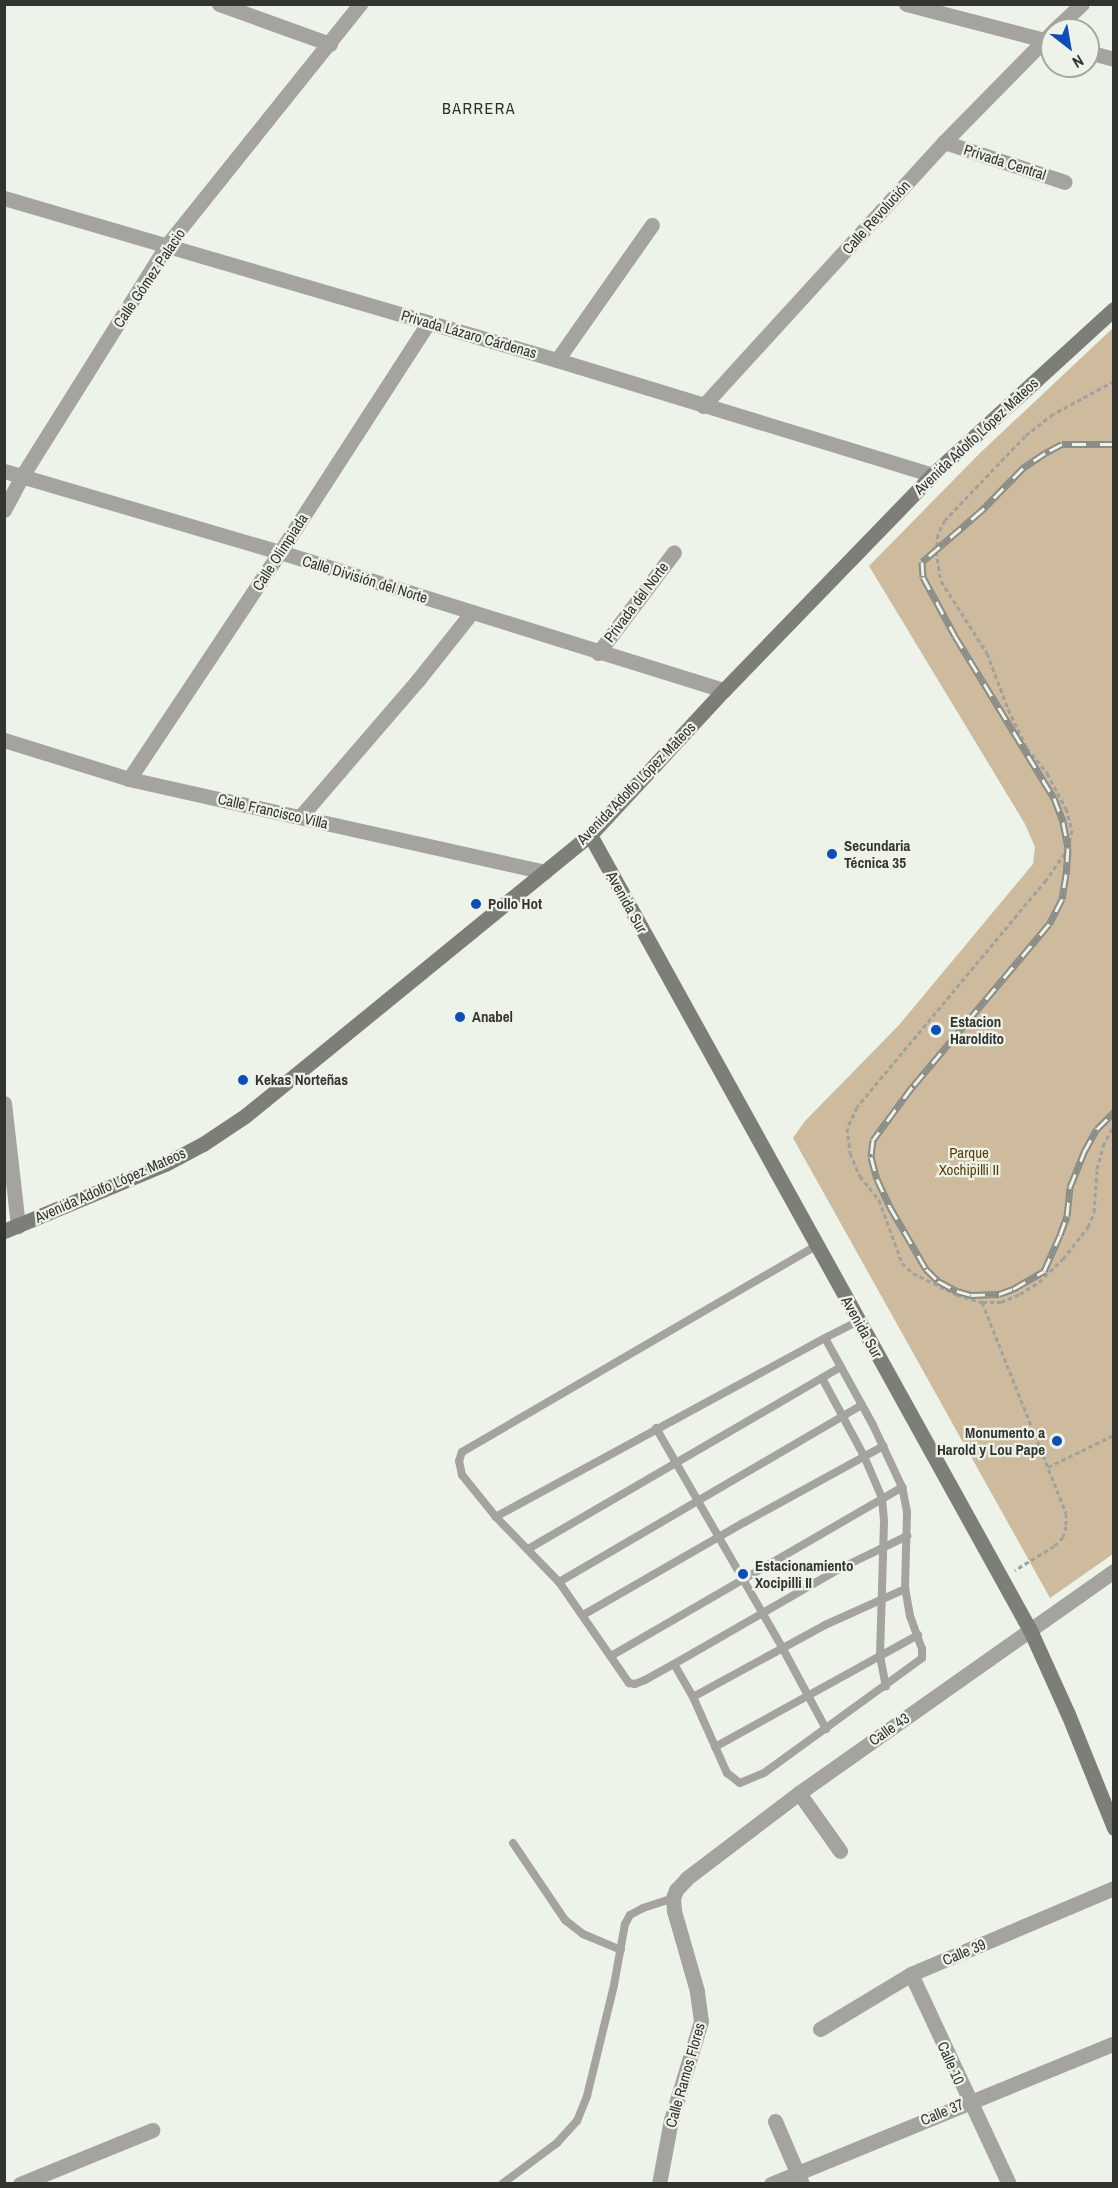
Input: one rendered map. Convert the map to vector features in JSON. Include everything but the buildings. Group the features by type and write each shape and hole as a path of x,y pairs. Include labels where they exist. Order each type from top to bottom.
{"street":[{"path":"219,4 330,44"},
{"name":"Calle Gómez Palacio","path":"4,510 22,476 167,245 360,4"},
{"path":"906,4 1040,34"},
{"name":"Calle Revolución","path":"1068,18 1082,4"},
{"name":"Calle Revolución","path":"704,406 944,142 1040,46"},
{"name":"Privada Central","path":"944,142 1065,182"},
{"name":"Privada Lázaro Cárdenas","path":"4,198 557,360 932,475"},
{"path":"557,360 652,225"},
{"name":"Avenida Adolfo López Mateos","path":"11,1228 165,1164 203,1144 237,1122 590,835 724,690 932,475 1113,309"},
{"name":"Calle Olimpiada","path":"129,779 280,552 428,323"},
{"name":"Calle División del Norte","path":"4,471 280,552 597,653 724,690"},
{"name":"Privada del Norte","path":"597,653 674,552"},
{"path":"300,817 418,680 472,612"},
{"name":"Calle Francisco Villa","path":"4,740 129,779 545,872"},
{"name":"Avenida Sur","path":"590,835 1030,1630 1068,1714 1113,1828"},
{"path":"4,1103 11,1228"},
{"name":"Calle 43","path":"673,1898 687,1878 799,1793 1113,1571"},
{"path":"799,1793 840,1851"},
{"name":"Calle 39","path":"820,2029 911,1974 1113,1888"},
{"name":"Calle Ramos Flores","path":"659,2184 671,2120 701,2021 697,1991 679,1933 673,1898"},
{"name":"Calle 10","path":"911,1974 1009,2184"},
{"name":"Calle 37","path":"771,2184 800,2178 969,2101 1113,2043"},
{"path":"774,2121 800,2178"},
{"path":"20,2184 152,2130"}],"lane":[{"path":"817,1245 462,1452 459,1461 462,1474 496,1517 559,1582 624,1677 635,1684 674,1664 762,1612 908,1536"},
{"path":"496,1517 656,1428 859,1321"},
{"path":"674,1664 693,1698 727,1773 740,1783 764,1773 922,1658 905,1589 908,1536 907,1512 902,1487 862,1405 825,1338"},
{"path":"528,1549 841,1367"},
{"path":"822,1378 864,1456 882,1498 880,1656 886,1686"},
{"path":"559,1582 862,1405"},
{"path":"656,1428 809,1695 826,1730"},
{"path":"583,1616 719,1536 883,1446"},
{"path":"611,1656 902,1487"},
{"path":"693,1698 783,1649 905,1589"},
{"path":"715,1747 918,1635"},
{"path":"513,1843 565,1920 583,1934 621,1950"},
{"path":"502,2184 557,2143 577,2121 587,2096 625,1924 630,1916 643,1908 673,1898"}],"path":[{"path":"1113,381 1053,414 1025,436 945,520 938,534 936,551 941,580 987,653 1008,709 1027,748 1047,773 1066,808 1072,830 1069,847 1046,880 857,1107 847,1128 850,1152 860,1176 879,1200 902,1263 913,1273 957,1295 982,1302 1001,1302 1039,1282 1063,1260 1088,1227 1094,1212 1097,1169 1103,1146 1113,1124"},
{"path":"982,1302 1066,1513 1063,1537 1054,1546 1001,1577"},
{"path":"1047,1467 1113,1435"}],"green space":[{"name":"Parque Xochipilli II","path":"1113,328 1113,1554 1050,1598 793,1138 805,1121 899,1025 1033,864 1035,847 1025,824 869,566 980,453"}],"railway":[{"path":"1114,444 1062,444 1045,453 1023,468 982,510 922,562 923,577 955,636 1054,798 1063,822 1068,848 1066,874 1062,899 1049,924 912,1087 873,1140 871,1157 877,1179 890,1207 926,1269 938,1281 957,1291 971,1295 999,1294 1013,1289 1044,1271 1067,1216 1070,1187 1084,1152 1097,1129 1114,1112"}],"place":[{"name":"Secundaria Técnica 35","path":"832,854"},
{"name":"Pollo Hot","path":"476,904"},
{"name":"Anabel","path":"460,1017"},
{"name":"Estacion Haroldito","path":"936,1030"},
{"name":"Kekas Norteñas","path":"243,1080"},
{"name":"Monumento a Harold y Lou Pape","path":"1057,1441"},
{"name":"Estacionamiento Xocipilli II","path":"743,1574"}],"district":[{"name":"BARRERA","path":"479,108"}]}
